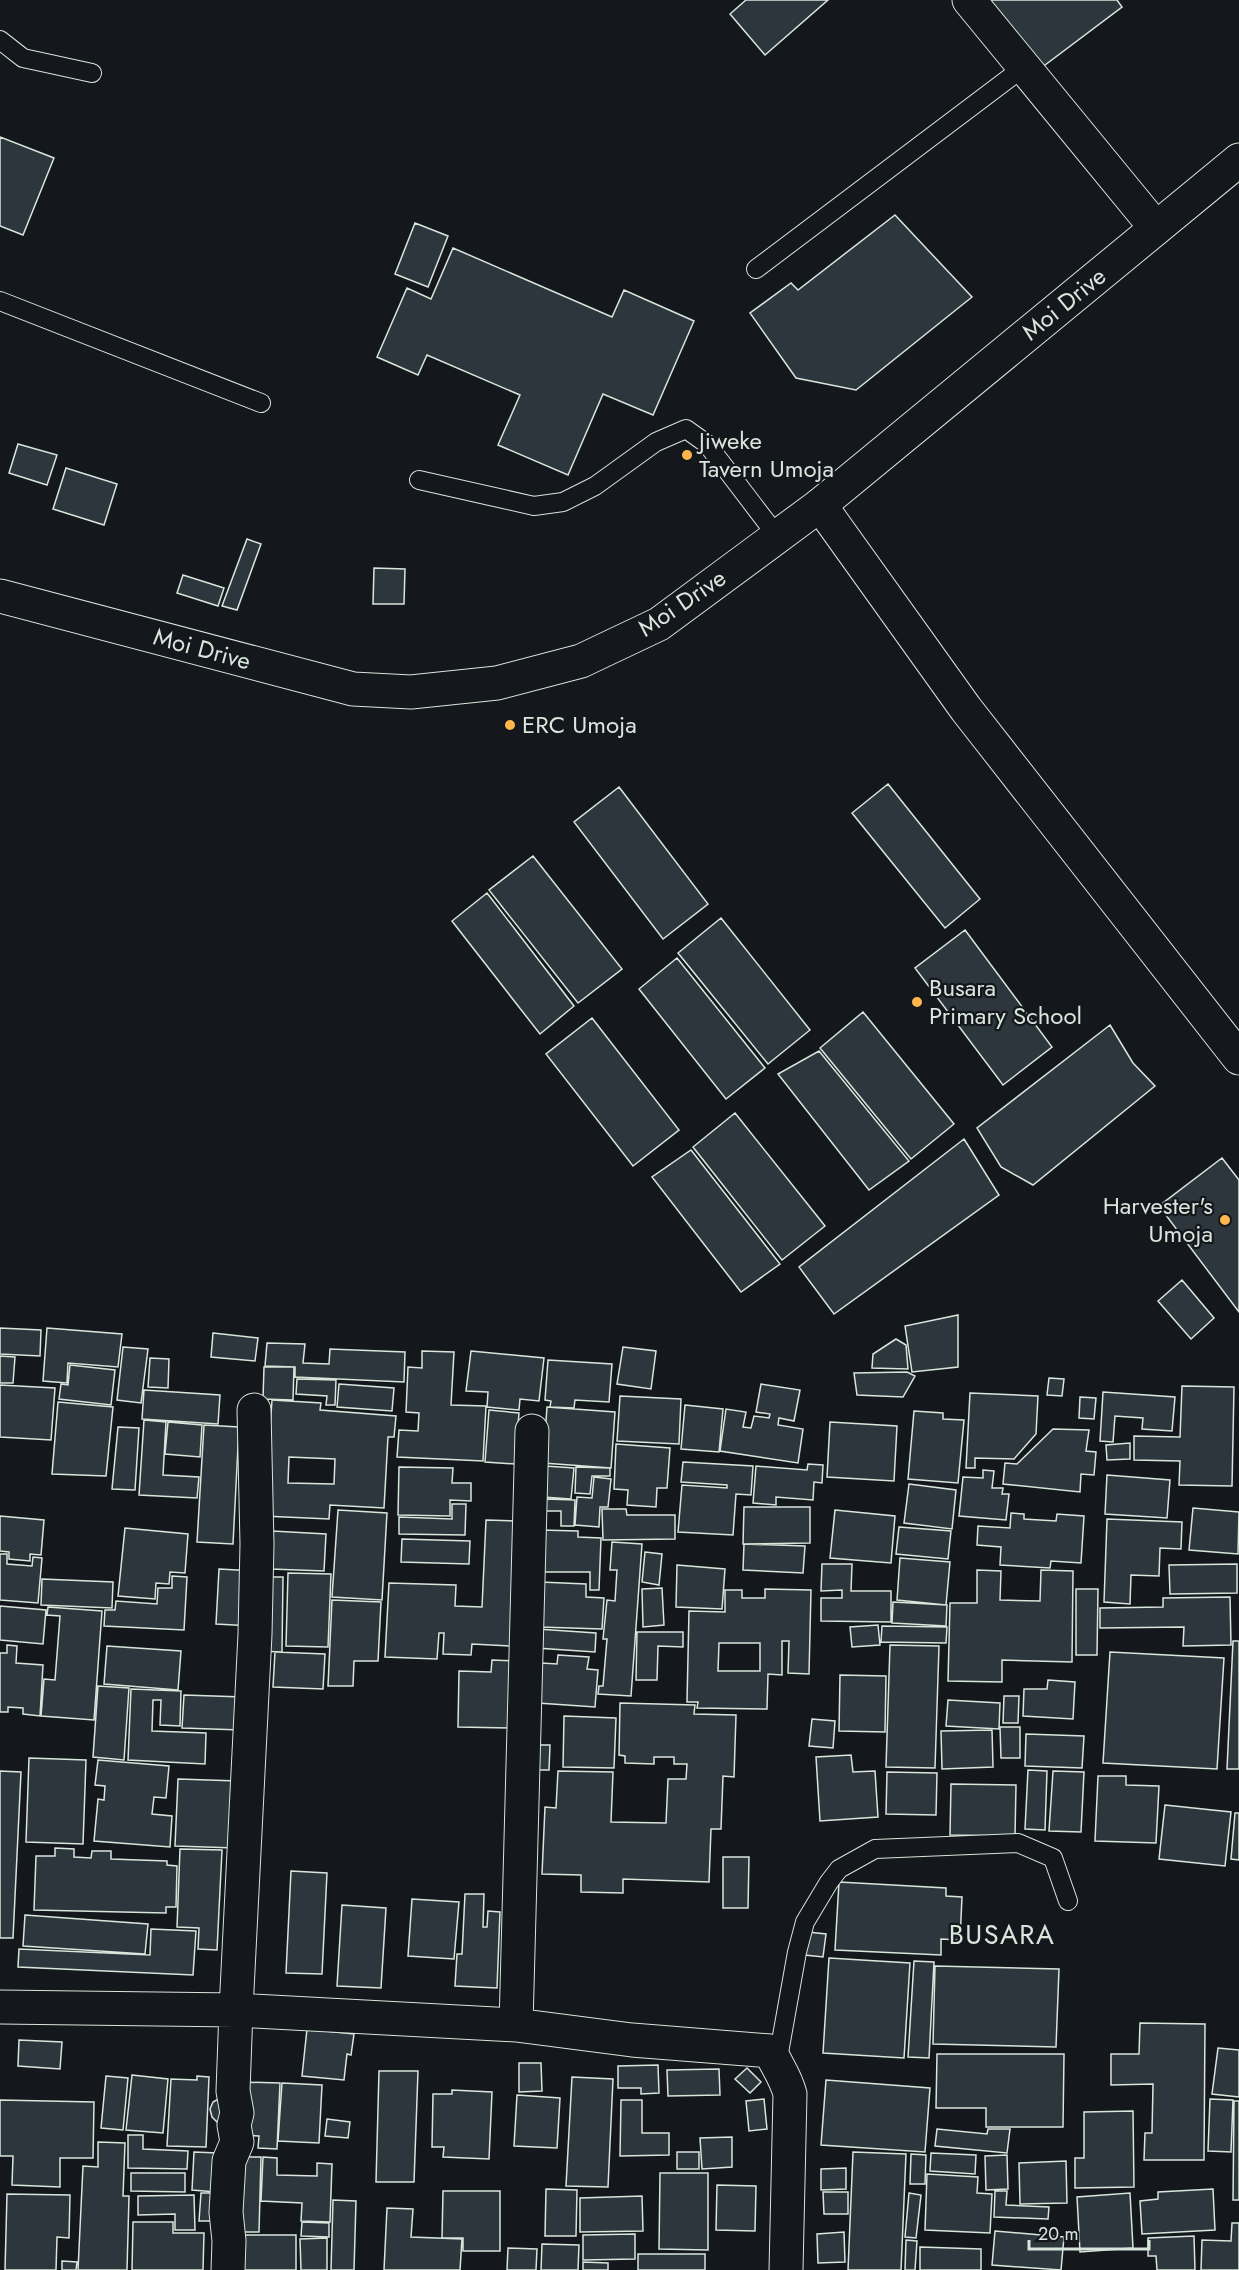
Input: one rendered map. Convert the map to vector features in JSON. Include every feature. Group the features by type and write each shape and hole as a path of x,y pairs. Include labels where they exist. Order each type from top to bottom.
{"street":[{"path":"969,0 1156,228"},
{"name":"Moi Drive","path":"0,596 353,689 411,692 497,683 581,661 659,624 820,505 1239,160"},
{"path":"820,505 966,709 1239,1058"},
{"path":"228,2270 226,2212 229,2161 237,2142 234,2125 237,2113 233,2091 255,1611 257,1544 254,1410"},
{"path":"516,2025 532,1431"},
{"path":"0,2007 236,2010 516,2025 632,2040 770,2051 785,2078 790,2094 786,2270"}],"lane":[{"path":"0,40 23,58 92,73"},
{"path":"756,269 1024,67"},
{"path":"0,302 261,403"},
{"path":"419,480 534,506 563,502 595,486 656,442 686,429 707,444 777,536"},
{"path":"777,2066 797,1952 805,1922 839,1869 875,1848 1018,1843 1053,1858 1068,1901"}],"building":[{"path":"746,0 828,0 765,55 730,14"},
{"path":"985,0 1117,0 1122,7 1041,68"},
{"path":"0,137 54,158 23,235 0,226"},
{"path":"895,215 972,297 856,390 796,378 750,313 791,283 798,290"},
{"path":"415,223 448,236 428,287 395,274"},
{"path":"453,248 612,317 624,290 694,321 653,415 603,394 568,475 498,445 520,395 427,355 418,375 377,357 407,288 431,299"},
{"path":"18,444 57,455 47,485 9,473"},
{"path":"66,468 117,484 104,525 53,509"},
{"path":"247,539 261,544 237,610 222,606"},
{"path":"374,568 405,569 404,604 373,604"},
{"path":"183,575 224,588 218,606 177,593"},
{"path":"888,784 980,899 945,928 852,813"},
{"path":"619,787 708,904 663,939 574,822"},
{"path":"533,856 622,969 578,1003 489,890"},
{"path":"487,893 574,1006 540,1034 452,921"},
{"path":"721,918 810,1030 768,1064 678,953"},
{"path":"965,930 1052,1047 1003,1085 915,968"},
{"path":"677,958 765,1068 726,1099 639,989"},
{"path":"863,1012 954,1124 911,1159 820,1048"},
{"path":"592,1018 679,1130 633,1166 546,1054"},
{"path":"1110,1025 1133,1063 1155,1086 1033,1185 1001,1167 977,1128"},
{"path":"819,1051 909,1161 869,1190 778,1074"},
{"path":"735,1113 825,1226 782,1260 693,1147"},
{"path":"964,1139 999,1195 834,1314 799,1267"},
{"path":"691,1150 780,1264 741,1292 652,1177"},
{"path":"1222,1158 1239,1180 1239,1312 1159,1206"},
{"path":"1182,1280 1214,1318 1191,1339 1158,1301"},
{"path":"958,1315 958,1367 912,1372 905,1326"},
{"path":"0,1328 41,1330 40,1356 0,1354"},
{"path":"47,1328 122,1334 118,1367 68,1363 67,1383 43,1381"},
{"path":"213,1333 258,1338 255,1361 211,1357"},
{"path":"896,1339 906,1345 908,1369 872,1368 873,1354"},
{"path":"267,1343 305,1344 303,1363 329,1364 330,1349 405,1352 404,1382 295,1377 295,1367 265,1366"},
{"path":"123,1347 148,1349 141,1403 117,1400"},
{"path":"623,1347 656,1351 651,1389 617,1384"},
{"path":"422,1351 454,1352 451,1405 486,1406 483,1461 397,1457 399,1430 418,1431 419,1413 406,1412 408,1367 422,1368"},
{"path":"471,1351 544,1358 539,1401 520,1399 519,1410 487,1407 488,1392 466,1391"},
{"path":"0,1356 15,1357 13,1383 0,1383"},
{"path":"150,1358 169,1359 168,1388 148,1387"},
{"path":"548,1360 612,1364 609,1402 575,1400 574,1408 550,1407 551,1401 545,1400"},
{"path":"70,1365 115,1370 111,1405 59,1399 61,1384 68,1385"},
{"path":"264,1367 294,1367 293,1400 263,1399"},
{"path":"907,1372 915,1376 903,1397 857,1395 854,1373"},
{"path":"1049,1378 1064,1379 1062,1396 1047,1395"},
{"path":"297,1379 336,1380 335,1405 326,1405 327,1396 296,1394"},
{"path":"339,1384 394,1388 392,1411 337,1407"},
{"path":"761,1384 800,1390 794,1421 779,1418 778,1425 803,1429 798,1463 720,1451 726,1409 746,1412 743,1427 751,1428 754,1416 769,1418 770,1414 756,1412"},
{"path":"0,1385 55,1388 51,1440 0,1437"},
{"path":"1182,1386 1234,1387 1232,1486 1179,1485 1180,1461 1134,1460 1134,1436 1180,1437"},
{"path":"144,1390 220,1395 218,1424 142,1419"},
{"path":"1103,1392 1175,1397 1172,1431 1142,1429 1143,1418 1115,1416 1113,1442 1100,1441"},
{"path":"970,1393 1038,1396 1036,1434 1014,1459 975,1458 975,1468 966,1468"},
{"path":"620,1396 681,1399 679,1444 617,1441"},
{"path":"1080,1397 1096,1398 1094,1419 1079,1418"},
{"path":"272,1400 321,1403 320,1410 396,1416 394,1437 388,1437 384,1508 330,1505 329,1519 263,1516","holes":["289,1457 335,1459 334,1484 288,1483"]},
{"path":"58,1402 113,1407 106,1476 52,1474"},
{"path":"685,1405 723,1409 719,1452 681,1449"},
{"path":"547,1407 615,1412 611,1468 543,1463"},
{"path":"489,1410 519,1413 515,1464 485,1462"},
{"path":"914,1411 943,1413 943,1419 964,1420 958,1483 908,1479"},
{"path":"144,1420 166,1422 163,1475 199,1477 197,1498 139,1495"},
{"path":"168,1422 202,1425 200,1457 165,1454"},
{"path":"830,1422 897,1426 894,1481 827,1477"},
{"path":"204,1425 239,1427 233,1544 197,1542"},
{"path":"118,1427 139,1428 135,1490 112,1489"},
{"path":"1053,1429 1089,1430 1086,1451 1096,1452 1094,1475 1081,1474 1080,1492 1003,1484 1005,1463 1017,1464"},
{"path":"1130,1443 1130,1459 1107,1460 1106,1445"},
{"path":"616,1444 670,1448 667,1488 657,1488 656,1507 627,1505 628,1490 614,1489"},
{"path":"683,1462 753,1466 751,1495 736,1494 733,1535 678,1532 682,1485 727,1488 727,1485 681,1482"},
{"path":"808,1464 823,1465 822,1483 814,1482 813,1500 776,1497 776,1505 753,1503 756,1466 807,1470"},
{"path":"545,1466 574,1468 571,1499 543,1497"},
{"path":"399,1467 453,1468 452,1483 471,1483 471,1501 450,1500 450,1516 398,1515"},
{"path":"576,1467 610,1468 610,1476 592,1476 590,1494 575,1493"},
{"path":"983,1470 994,1471 992,1488 1003,1488 1002,1494 1009,1494 1006,1520 959,1516 963,1477 983,1478"},
{"path":"1107,1475 1170,1480 1167,1518 1105,1514"},
{"path":"594,1477 611,1479 608,1507 600,1507 599,1527 575,1525 577,1497 592,1498"},
{"path":"909,1484 956,1490 952,1529 904,1523"},
{"path":"545,1499 575,1500 574,1526 561,1526 561,1511 545,1511"},
{"path":"452,1504 466,1504 465,1535 399,1534 399,1517 452,1519"},
{"path":"744,1507 810,1507 810,1543 743,1544"},
{"path":"1193,1508 1239,1512 1238,1554 1189,1550"},
{"path":"602,1509 626,1509 627,1515 675,1515 675,1539 603,1540"},
{"path":"338,1510 387,1513 382,1600 332,1597"},
{"path":"835,1510 895,1516 891,1563 830,1558"},
{"path":"1011,1513 1024,1514 1024,1519 1056,1521 1057,1514 1084,1516 1081,1563 1051,1561 1050,1568 1000,1565 1001,1547 977,1545 978,1526 1010,1528"},
{"path":"0,1516 44,1520 41,1555 30,1554 30,1561 9,1559 9,1552 0,1551"},
{"path":"1107,1519 1182,1522 1181,1549 1160,1548 1159,1576 1131,1575 1130,1604 1104,1602"},
{"path":"486,1520 516,1521 510,1646 472,1644 471,1655 443,1654 444,1633 439,1633 437,1659 385,1657 389,1583 456,1585 455,1606 482,1607"},
{"path":"899,1527 951,1531 948,1559 896,1554"},
{"path":"125,1528 188,1534 185,1573 170,1572 169,1584 156,1583 155,1599 118,1596"},
{"path":"540,1530 578,1531 578,1537 601,1538 599,1590 590,1590 590,1572 539,1572"},
{"path":"272,1531 326,1534 324,1571 271,1569"},
{"path":"402,1539 470,1541 469,1564 401,1562"},
{"path":"612,1542 642,1544 631,1696 598,1694 599,1686 603,1686 607,1639 603,1639 607,1600 615,1601 617,1570 610,1570"},
{"path":"744,1544 805,1546 803,1573 743,1570"},
{"path":"645,1552 662,1554 659,1585 642,1582"},
{"path":"0,1554 7,1554 7,1564 32,1566 33,1557 42,1558 38,1603 0,1600"},
{"path":"900,1558 950,1562 946,1605 897,1600"},
{"path":"822,1564 852,1564 851,1591 891,1591 891,1622 821,1621 821,1598 842,1598 842,1590 821,1591"},
{"path":"1237,1564 1237,1593 1170,1594 1169,1565"},
{"path":"677,1565 725,1569 722,1609 676,1607"},
{"path":"219,1569 255,1571 252,1626 216,1624"},
{"path":"977,1570 1001,1571 1000,1600 1040,1601 1041,1570 1073,1571 1072,1662 1002,1660 1002,1682 948,1681 950,1603 977,1603"},
{"path":"288,1573 331,1574 328,1647 286,1646"},
{"path":"172,1576 187,1577 184,1630 104,1626 105,1610 115,1610 116,1601 157,1604 158,1588 172,1588"},
{"path":"257,1577 283,1577 282,1652 257,1651"},
{"path":"42,1579 113,1582 112,1608 41,1605"},
{"path":"540,1582 586,1584 586,1597 604,1598 602,1629 539,1627"},
{"path":"662,1588 664,1625 643,1627 642,1589"},
{"path":"765,1589 811,1590 809,1674 788,1673 789,1641 782,1641 782,1675 768,1674 767,1709 697,1708 698,1702 687,1702 689,1611 725,1612 725,1590 742,1590 742,1598 765,1598","holes":["719,1643 760,1643 760,1671 718,1671"]},
{"path":"1076,1589 1098,1589 1097,1655 1076,1655"},
{"path":"1230,1597 1231,1645 1183,1646 1184,1627 1100,1628 1100,1608 1163,1607 1163,1598"},
{"path":"332,1600 381,1602 378,1661 354,1661 353,1686 328,1686"},
{"path":"893,1602 947,1605 946,1626 892,1623"},
{"path":"0,1606 46,1610 43,1644 0,1640"},
{"path":"48,1607 102,1611 94,1720 41,1716 44,1679 55,1680 60,1616 47,1615"},
{"path":"878,1625 880,1645 852,1647 850,1627"},
{"path":"882,1626 947,1627 946,1643 881,1642"},
{"path":"537,1629 596,1633 595,1652 536,1648"},
{"path":"637,1632 683,1632 683,1647 658,1646 657,1680 636,1680"},
{"path":"1233,1641 1239,1641 1239,1769 1227,1769"},
{"path":"7,1645 17,1646 16,1663 43,1665 40,1716 23,1714 23,1708 8,1707 8,1712 0,1712 0,1653 7,1653"},
{"path":"890,1645 939,1646 935,1768 886,1767"},
{"path":"107,1646 181,1651 178,1690 104,1684"},
{"path":"275,1652 325,1654 323,1689 273,1687"},
{"path":"1110,1652 1224,1658 1217,1769 1103,1763"},
{"path":"558,1655 589,1657 587,1669 598,1670 595,1707 538,1703 542,1663 557,1664"},
{"path":"492,1660 517,1661 515,1728 458,1727 459,1671 491,1672"},
{"path":"840,1675 886,1676 885,1732 839,1731"},
{"path":"1048,1680 1075,1682 1073,1719 1023,1716 1024,1689 1047,1689"},
{"path":"98,1686 129,1688 124,1760 93,1757"},
{"path":"131,1689 181,1691 180,1726 160,1725 161,1700 153,1700 152,1731 206,1733 205,1764 128,1760"},
{"path":"184,1695 243,1697 241,1730 182,1728"},
{"path":"1004,1696 1019,1696 1018,1723 1003,1723"},
{"path":"948,1700 1000,1703 999,1729 946,1726"},
{"path":"620,1703 695,1705 694,1714 736,1715 734,1777 723,1776 721,1829 711,1829 709,1882 623,1879 623,1893 581,1892 581,1875 542,1874 545,1807 556,1808 558,1771 613,1772 611,1822 666,1823 668,1779 686,1779 687,1764 674,1764 674,1757 654,1757 654,1764 625,1763 625,1756 619,1755"},
{"path":"564,1716 616,1718 614,1768 563,1767"},
{"path":"812,1719 835,1721 833,1748 809,1746"},
{"path":"1000,1727 1020,1727 1020,1758 1001,1758"},
{"path":"992,1730 993,1767 942,1769 941,1731"},
{"path":"1026,1734 1084,1736 1082,1768 1025,1766"},
{"path":"534,1745 550,1745 549,1770 533,1770"},
{"path":"851,1755 853,1772 875,1771 878,1817 820,1821 816,1757"},
{"path":"29,1758 86,1760 83,1844 26,1842"},
{"path":"98,1760 169,1766 166,1798 154,1797 152,1814 172,1816 170,1847 94,1841 98,1799 104,1800 105,1786 95,1785"},
{"path":"1028,1770 1047,1771 1045,1830 1025,1829"},
{"path":"0,1771 21,1772 13,1938 0,1938"},
{"path":"1053,1771 1084,1772 1081,1832 1049,1831"},
{"path":"887,1772 937,1773 936,1815 886,1814"},
{"path":"1098,1776 1126,1776 1126,1785 1159,1786 1156,1843 1095,1841"},
{"path":"178,1779 238,1781 235,1848 175,1846"},
{"path":"951,1784 1016,1785 1015,1836 950,1835"},
{"path":"1165,1805 1231,1812 1225,1866 1159,1859"},
{"path":"1235,1813 1239,1813 1239,1860 1231,1859"},
{"path":"55,1848 74,1849 74,1857 91,1858 92,1851 111,1851 111,1859 167,1861 167,1865 177,1866 176,1907 166,1907 166,1913 34,1910 36,1856 55,1856"},
{"path":"180,1849 222,1850 217,1950 198,1949 199,1928 177,1927"},
{"path":"723,1857 749,1857 748,1908 723,1908"},
{"path":"291,1871 327,1873 322,1974 286,1973"},
{"path":"839,1882 946,1888 946,1896 962,1897 960,1940 941,1939 941,1955 835,1950"},
{"path":"465,1894 484,1894 483,1927 487,1927 488,1911 500,1912 497,1988 455,1986 457,1954 462,1954"},
{"path":"412,1899 459,1902 454,1959 408,1956"},
{"path":"342,1905 386,1908 381,1988 337,1986"},
{"path":"25,1915 148,1924 145,1954 23,1946"},
{"path":"151,1929 196,1931 193,1975 18,1967 19,1949 150,1955"},
{"path":"808,1932 826,1934 823,1957 805,1955"},
{"path":"829,1958 910,1963 904,2058 823,2053"},
{"path":"914,1961 934,1962 929,2058 908,2057"},
{"path":"935,1966 1059,1969 1056,2047 933,2044"},
{"path":"1140,2023 1205,2024 1204,2160 1144,2160 1145,2133 1152,2133 1153,2084 1111,2085 1111,2054 1139,2054"},
{"path":"307,2029 354,2034 351,2055 347,2054 344,2080 302,2076"},
{"path":"19,2040 62,2042 60,2069 18,2066"},
{"path":"1218,2048 1239,2050 1239,2097 1212,2094"},
{"path":"937,2054 1064,2054 1063,2127 986,2127 986,2108 936,2108"},
{"path":"519,2063 541,2063 542,2091 519,2092"},
{"path":"658,2065 659,2093 641,2094 641,2088 618,2088 618,2066"},
{"path":"747,2068 761,2082 750,2093 735,2079"},
{"path":"719,2069 720,2095 668,2096 667,2070"},
{"path":"379,2071 418,2071 414,2182 376,2182"},
{"path":"132,2075 168,2079 163,2133 126,2130"},
{"path":"106,2076 128,2078 123,2130 101,2128"},
{"path":"197,2076 209,2077 206,2147 167,2146 171,2079 197,2080"},
{"path":"572,2077 613,2079 608,2187 566,2186"},
{"path":"826,2080 930,2088 925,2152 821,2145"},
{"path":"239,2082 280,2083 277,2149 258,2148 259,2136 237,2135"},
{"path":"282,2083 322,2085 319,2143 278,2141"},
{"path":"452,2090 492,2092 489,2159 443,2157 444,2147 432,2147 433,2094 452,2094"},
{"path":"517,2095 560,2098 557,2148 514,2146"},
{"path":"220,2098 228,2098 218,2123 212,2117 210,2109 213,2102"},
{"path":"764,2099 767,2129 749,2131 746,2101"},
{"path":"1210,2099 1233,2100 1231,2152 1208,2151"},
{"path":"0,2100 94,2102 93,2158 60,2158 60,2187 12,2185 13,2156 0,2156"},
{"path":"621,2100 642,2100 642,2133 669,2133 669,2155 620,2156"},
{"path":"1234,2101 1239,2101 1239,2200 1233,2200"},
{"path":"1133,2111 1134,2187 1075,2188 1075,2158 1084,2158 1084,2112"},
{"path":"327,2119 350,2122 348,2138 325,2136"},
{"path":"937,2129 987,2134 988,2129 1010,2129 1007,2153 935,2146"},
{"path":"128,2135 143,2135 143,2149 188,2151 187,2169 128,2168"},
{"path":"732,2137 732,2167 702,2169 700,2138"},
{"path":"98,2142 125,2143 123,2196 129,2196 127,2270 78,2270 83,2166 98,2167"},
{"path":"194,2152 218,2153 216,2192 192,2190"},
{"path":"677,2152 699,2152 699,2169 677,2169"},
{"path":"853,2152 906,2154 901,2270 848,2270"},
{"path":"931,2153 976,2155 975,2174 930,2171"},
{"path":"911,2154 926,2155 925,2184 910,2184"},
{"path":"1007,2155 1008,2189 986,2190 985,2156"},
{"path":"233,2157 261,2157 259,2232 231,2232"},
{"path":"263,2157 277,2158 277,2175 317,2176 317,2163 332,2164 330,2222 301,2221 302,2203 261,2201"},
{"path":"1066,2161 1067,2203 1020,2204 1019,2163"},
{"path":"846,2168 846,2189 821,2190 821,2169"},
{"path":"131,2173 185,2173 185,2192 131,2191"},
{"path":"660,2173 708,2173 708,2250 659,2249"},
{"path":"927,2174 978,2177 977,2193 992,2194 990,2233 925,2230"},
{"path":"717,2185 756,2186 755,2231 716,2230"},
{"path":"546,2189 577,2190 576,2236 545,2236"},
{"path":"1213,2189 1215,2230 1142,2234 1140,2201 1158,2199 1158,2192"},
{"path":"443,2191 500,2191 500,2251 463,2251 463,2238 442,2238"},
{"path":"995,2191 1007,2191 1006,2205 1049,2207 1048,2219 994,2217"},
{"path":"823,2192 848,2192 848,2214 824,2214"},
{"path":"201,2193 216,2193 215,2221 199,2221"},
{"path":"909,2193 921,2195 916,2238 905,2237"},
{"path":"1130,2193 1133,2248 1080,2252 1077,2197"},
{"path":"7,2194 70,2195 69,2238 57,2237 56,2270 5,2270"},
{"path":"194,2195 195,2230 175,2230 175,2214 138,2215 138,2196"},
{"path":"642,2196 643,2231 580,2232 580,2198"},
{"path":"333,2200 356,2201 354,2270 331,2270"},
{"path":"387,2208 413,2209 411,2237 462,2239 460,2270 384,2270"},
{"path":"133,2222 173,2222 173,2233 204,2233 203,2270 132,2270"},
{"path":"302,2222 329,2223 329,2237 301,2236"},
{"path":"1232,2223 1239,2223 1239,2270 1201,2270 1202,2240 1231,2241"},
{"path":"995,2231 1064,2237 1061,2270 992,2265"},
{"path":"844,2232 845,2262 818,2263 817,2234"},
{"path":"635,2234 635,2259 583,2260 583,2235"},
{"path":"231,2235 296,2235 296,2270 231,2270"},
{"path":"1194,2236 1195,2270 1157,2270 1156,2256 1148,2256 1148,2238"},
{"path":"327,2238 327,2270 301,2270 300,2239"},
{"path":"906,2240 917,2241 915,2270 905,2270"},
{"path":"542,2244 579,2245 578,2270 541,2270"},
{"path":"920,2247 981,2249 981,2270 920,2270"},
{"path":"508,2248 537,2249 536,2270 507,2270"},
{"path":"638,2254 705,2254 705,2270 638,2270"},
{"path":"62,2261 77,2262 76,2270 62,2270"},
{"path":"583,2262 608,2263 608,2270 583,2270"}],"place":[{"name":"Jiweke Tavern Umoja","path":"687,455"},
{"name":"ERC Umoja","path":"510,725"},
{"name":"Busara Primary School","path":"917,1002"},
{"name":"Harvester's Umoja","path":"1225,1220"}],"district":[{"name":"BUSARA","path":"1002,1935"}]}
